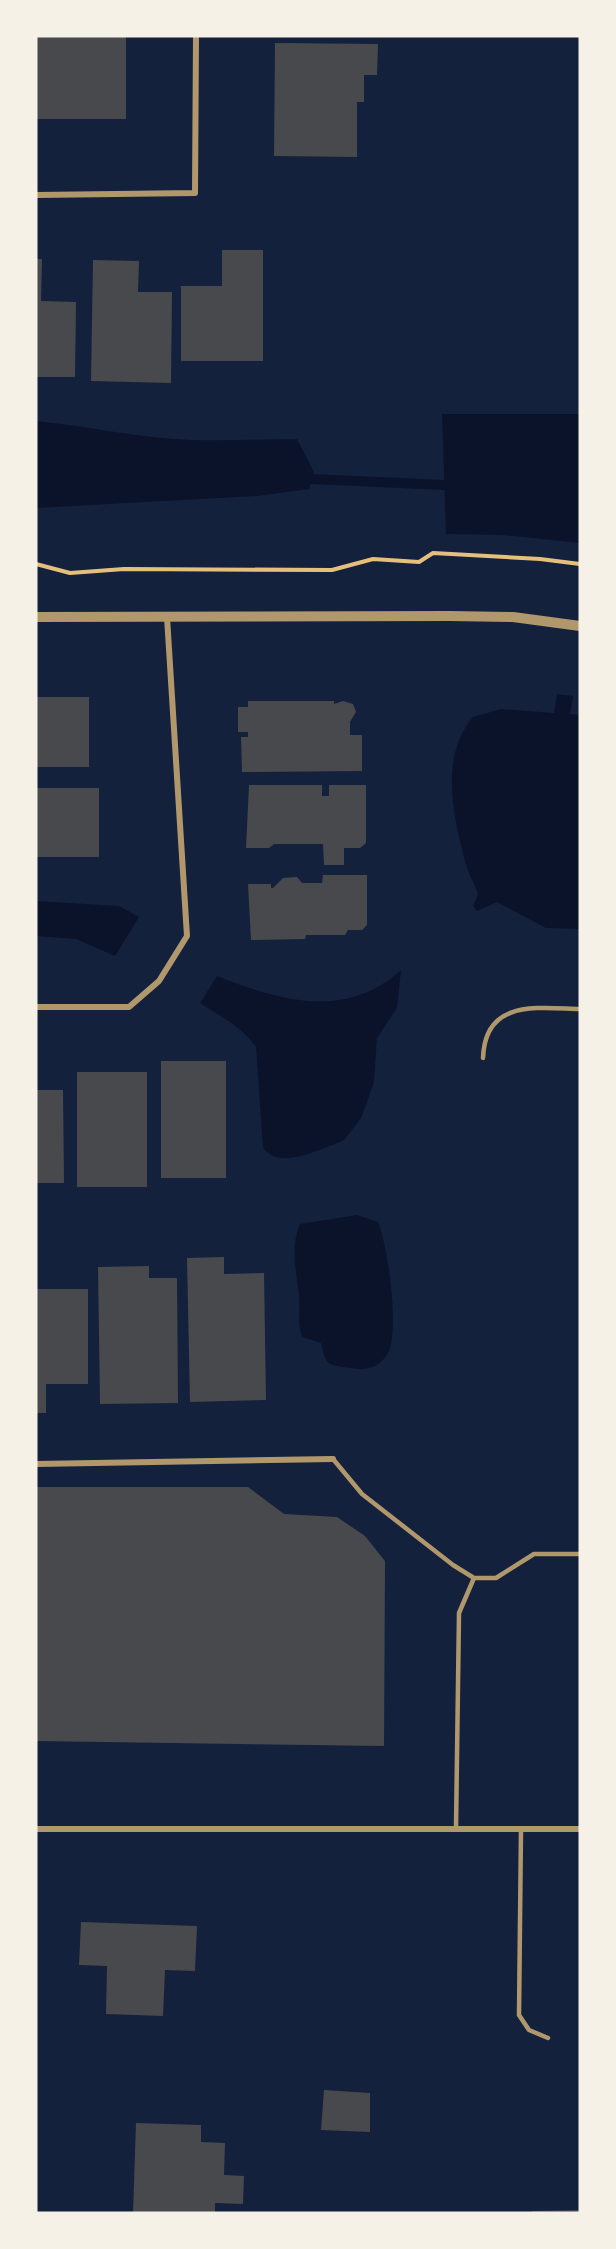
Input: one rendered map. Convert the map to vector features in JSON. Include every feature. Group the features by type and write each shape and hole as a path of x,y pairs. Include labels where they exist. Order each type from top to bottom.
{"street":[{"path":"36,195 195,193 196,36"},
{"path":"36,617 461,616 513,617 580,626"},
{"path":"36,1007 129,1007 159,981 187,936 167,617"},
{"path":"36,1464 333,1459"},
{"path":"36,1829 580,1829"}],"lane":[{"path":"483,1058 484,1043 490,1029 498,1019 513,1010 580,1008"},
{"path":"333,1459 362,1494 453,1565 474,1578 496,1578 534,1554 580,1554"},
{"path":"456,1828 459,1613 474,1578"},
{"path":"521,1829 519,2015 529,2030 548,2038"}],"path":[{"path":"36,564 70,573 124,569 332,570 373,558 419,562 433,553 540,558 580,564"}],"water":[{"path":"442,414 580,414 580,543 502,535 446,534"},
{"path":"36,421 172,439 297,439 314,472 309,489 257,496 36,508"},
{"path":"557,694 573,696 570,714 580,715 580,929 546,928 497,902 477,911 473,906 478,894 467,868 454,810 452,790 455,751 462,733 473,717 501,709 554,713"},
{"path":"36,901 119,906 139,917 115,956 76,939 36,936"},
{"path":"401,970 397,1008 377,1038 374,1082 361,1118 345,1139 338,1143 298,1157 279,1158 270,1154 263,1148 256,1047 223,1017 200,1003 217,976 265,993 312,1001 358,996 380,986"},
{"path":"357,1215 378,1222 389,1268 393,1308 393,1327 388,1353 379,1364 362,1369 330,1364 325,1357 321,1343 302,1337 295,1259 295,1241 300,1224"}],"building":[{"path":"36,36 126,36 126,119 36,119"},
{"path":"275,43 378,44 377,75 364,75 364,102 357,102 357,157 274,156"},
{"path":"222,250 263,250 263,361 181,361 181,286 222,286"},
{"path":"36,259 42,259 41,301 76,302 75,377 36,377"},
{"path":"93,260 139,261 138,292 172,292 171,383 91,381"},
{"path":"36,697 89,697 89,767 36,767"},
{"path":"248,701 334,701 334,704 343,701 353,704 356,712 350,722 350,735 362,735 362,771 242,772 241,737 248,737 248,732 238,732 238,707 248,707"},
{"path":"249,785 322,785 322,796 329,796 329,785 366,785 366,843 360,848 344,848 344,865 324,865 323,844 274,844 269,848 246,848"},
{"path":"36,788 99,788 99,857 36,857"},
{"path":"323,875 367,875 367,925 362,930 348,930 345,935 306,935 305,939 251,940 248,884 271,884 273,888 283,878 297,877 302,883 322,883"},
{"path":"161,1061 226,1061 226,1178 161,1178"},
{"path":"77,1072 147,1072 147,1187 77,1187"},
{"path":"36,1090 63,1090 64,1183 36,1183"},
{"path":"224,1257 224,1274 264,1273 266,1400 190,1402 187,1258"},
{"path":"149,1266 149,1278 177,1278 178,1403 100,1404 98,1267"},
{"path":"36,1289 88,1289 88,1384 46,1384 46,1413 36,1413"},
{"path":"36,1487 248,1487 284,1514 337,1517 365,1536 385,1561 384,1746 36,1741"},
{"path":"81,1922 197,1926 195,1971 165,1970 163,2016 106,2014 107,1966 79,1965"},
{"path":"324,2090 370,2093 370,2132 321,2130"},
{"path":"136,2123 201,2125 201,2142 225,2143 224,2175 244,2176 243,2204 215,2203 215,2213 133,2213"},
{"path":"580,2210 580,2213 533,2213 532,2211"}],"waterway":[{"path":"312,479 444,485"}]}
